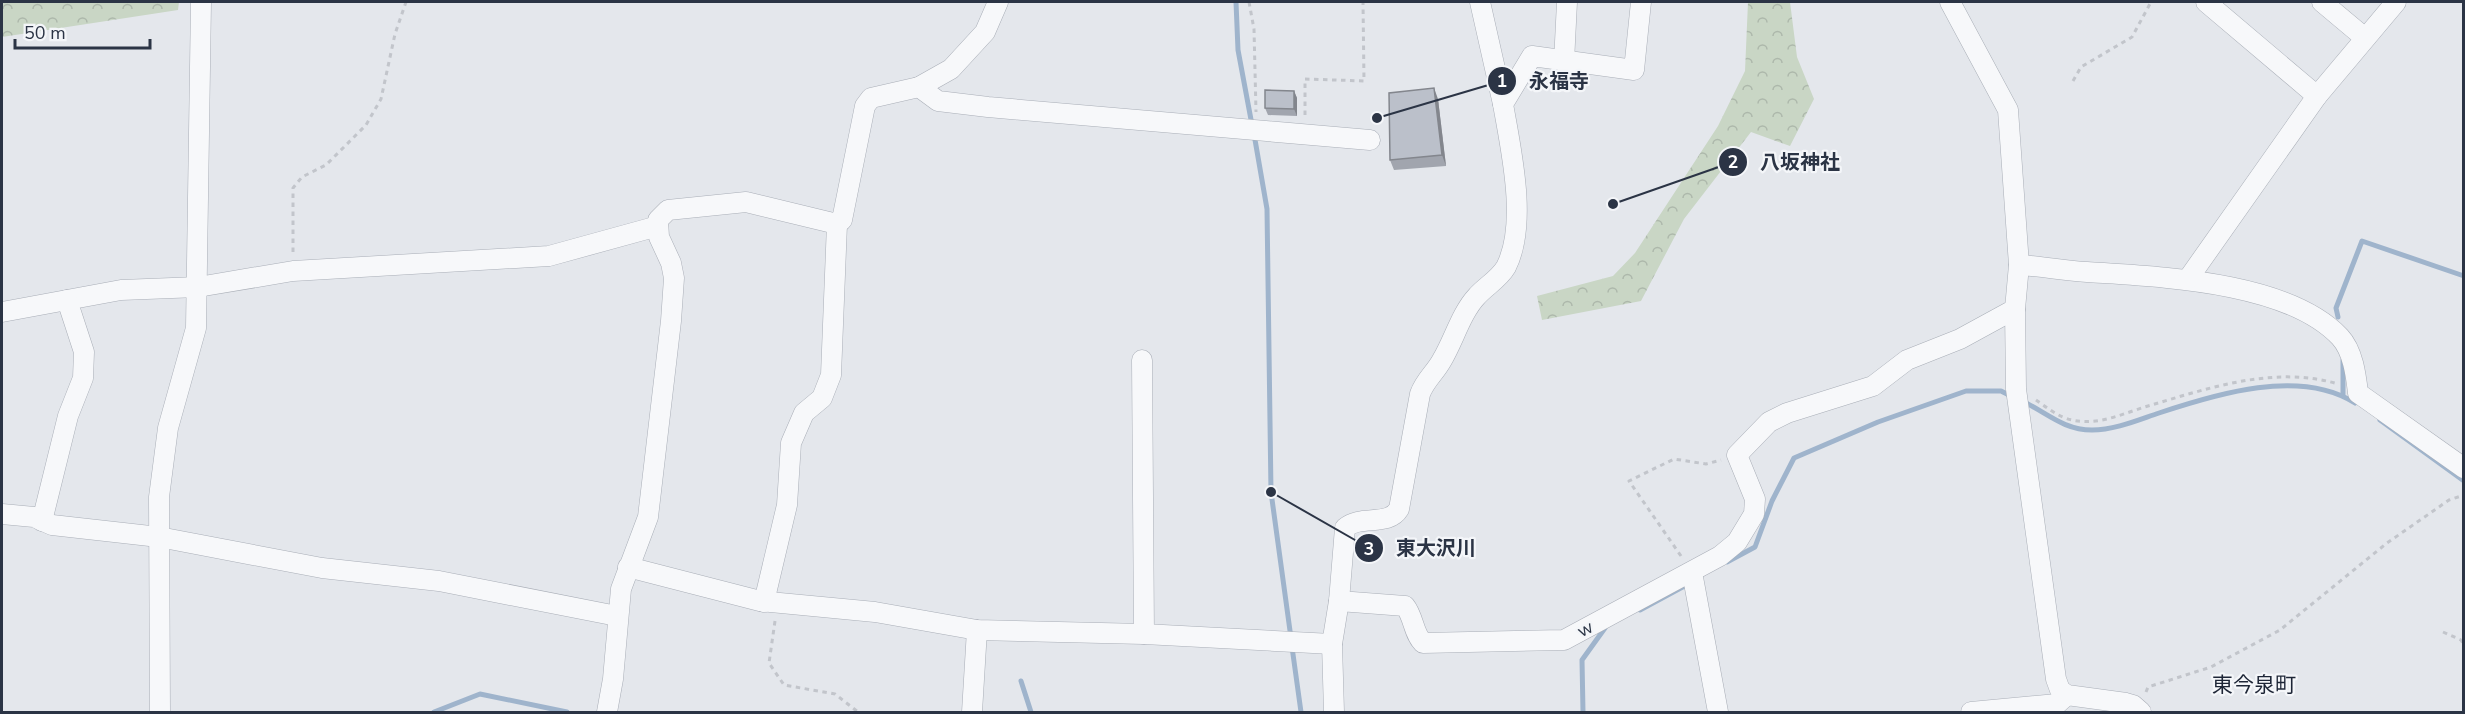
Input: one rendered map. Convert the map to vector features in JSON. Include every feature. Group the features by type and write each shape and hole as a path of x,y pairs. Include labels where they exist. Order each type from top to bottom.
{"street":[{"path":"160,712 159,537 157,527 168,428 193,343 198,287 201,2"},
{"path":"771,602 787,505 790,443 804,413 822,398 831,375 837,224 842,220 866,106 871,98 919,87 951,69 985,32 998,2"},
{"path":"1334,712 1332,644 1340,601 1346,528 1354,522 1390,518 1399,509 1420,394 1426,379 1441,362 1475,297 1501,274 1513,248 1516,214 1511,148 1480,2"},
{"path":"1564,62 1567,2"},
{"path":"1503,104 1532,56 1634,70 1641,2"},
{"path":"1950,2 2008,110 2019,265 2015,309 2017,397 2056,679 2060,690 2067,695 2126,703 2140,712"},
{"path":"2206,2 2317,96"},
{"path":"2322,2 2365,38"},
{"path":"2187,279 2317,96 2396,2"},
{"path":"919,87 938,101 1258,132 1370,140"},
{"path":"607,712 613,679 621,589 648,517 671,321 674,278 658,220 668,210 746,202 837,224"},
{"path":"2,312 121,290 198,287 292,271 549,256 658,226"},
{"path":"2019,265 2187,279 2281,302 2323,322 2342,339 2355,368 2358,393 2463,468"},
{"path":"42,521 68,416 83,378 84,352 67,300"},
{"path":"1737,455 1769,422 1788,413 1873,387 1907,360 1960,339 2015,309"},
{"path":"1142,360 1144,634"},
{"name":"w","path":"1340,601 1405,606 1412,614 1418,638 1423,643 1564,640 1693,578 1737,542 1754,514 1755,499 1737,455"},
{"path":"2,514 34,517 52,525 159,537 322,568 440,581 617,616"},
{"path":"628,567 771,602 875,612 977,630 1144,634 1332,644"},
{"path":"1693,578 1718,712"},
{"path":"972,712 977,630"},
{"path":"1971,712 2057,704 2067,695"}],"path":[{"path":"292,271 293,189 302,177 326,165 366,125 381,99 395,34 406,2"},
{"path":"1249,2 1254,29 1258,132"},
{"path":"1305,134 1305,78 1364,81 1363,2"},
{"path":"2073,81 2081,67 2132,37 2151,2"},
{"path":"2017,397 2071,420 2102,421 2239,382 2289,375 2317,377 2337,384"},
{"path":"1693,578 1629,481 1674,459 1706,464 1737,455"},
{"path":"2140,712 2148,687 2211,667 2280,630 2386,543 2449,500 2463,495"},
{"path":"771,602 769,663 784,685 835,694 858,712"},
{"path":"2443,632 2461,640 2463,645"}],"green space":[{"path":"2,2 179,2 178,10 2,37"},
{"path":"1748,2 1790,2 1797,57 1814,99 1790,146 1751,132 1684,219 1641,301 1542,320 1537,296 1613,276 1635,253 1718,126 1745,71"}],"building":[{"path":"1434,88 1442,155 1390,160 1389,93"},
{"path":"1265,90 1294,91 1294,109 1265,108"}],"waterway":[{"path":"1236,2 1238,50 1252,125"},
{"path":"1254,134 1267,209 1271,492 1291,638"},
{"path":"2338,317 2336,308 2362,241 2464,276"},
{"path":"2343,360 2343,395"},
{"path":"2022,401 2063,424 2092,430 2118,426 2206,398 2258,388 2309,387 2333,393 2355,403"},
{"path":"1727,562 1755,547 1772,501 1794,458 1878,422 1966,391 2001,391 2013,397"},
{"path":"2380,420 2464,481"},
{"path":"1640,610 1690,583"},
{"path":"1583,712 1582,660 1605,628"},
{"path":"1292,647 1301,712"},
{"path":"1021,681 1031,712"},
{"path":"434,712 480,694 567,712"}],"place":[{"name":"永福寺","path":"1377,118"},
{"name":"八坂神社","path":"1613,204"},
{"name":"東大沢川","path":"1271,492"}],"district":[{"name":"東今泉町","path":"2254,685"}]}
